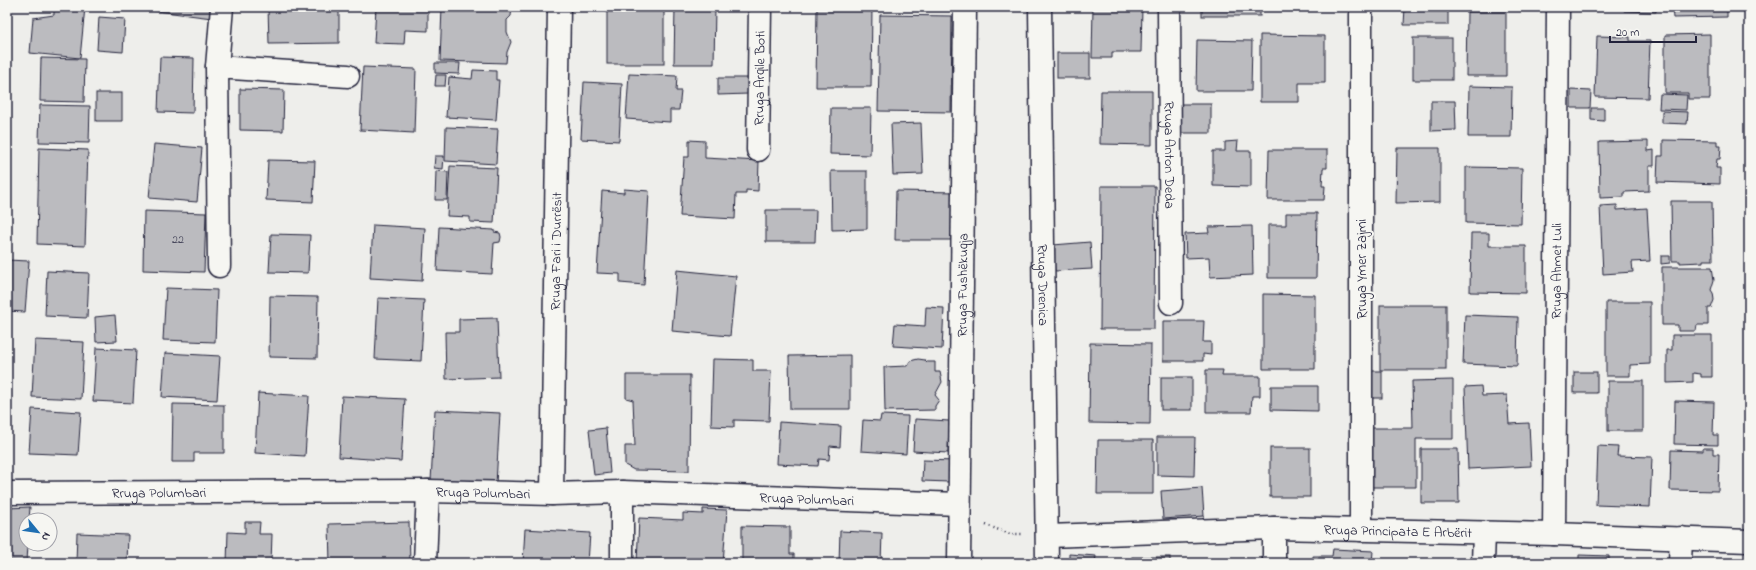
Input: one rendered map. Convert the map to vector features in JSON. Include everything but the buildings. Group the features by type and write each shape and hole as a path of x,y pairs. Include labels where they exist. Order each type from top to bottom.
{"street":[{"path":"219,266 217,67 222,7"},
{"name":"Rruga Fari i Durrësit","path":"552,494 559,7"},
{"name":"Rruga Arqile Boti","path":"758,150 760,7"},
{"name":"Rruga Fushëkuqja","path":"959,563 965,7"},
{"name":"Rruga Drenica","path":"1040,7 1048,536 1047,563"},
{"name":"Rruga Anton Deda","path":"1169,7 1171,303"},
{"name":"Rruga Ymer Zajmi","path":"1360,530 1362,7"},
{"name":"Rruga Ahmet Luli","path":"1554,534 1558,7"},
{"path":"217,67 348,76"},
{"path":"425,563 428,491"},
{"name":"Rruga Polumbari","path":"7,493 428,491 552,494 622,492 959,504"},
{"path":"622,492 622,563"},
{"path":"1274,528 1274,563"},
{"name":"Rruga Principata E Arbërit","path":"1048,536 1274,528 1554,534 1749,542"},
{"path":"1483,563 1484,533"},
{"path":"1680,538 1680,563"}],"path":[{"path":"959,504 984,524 1010,534 1048,536"}]}
